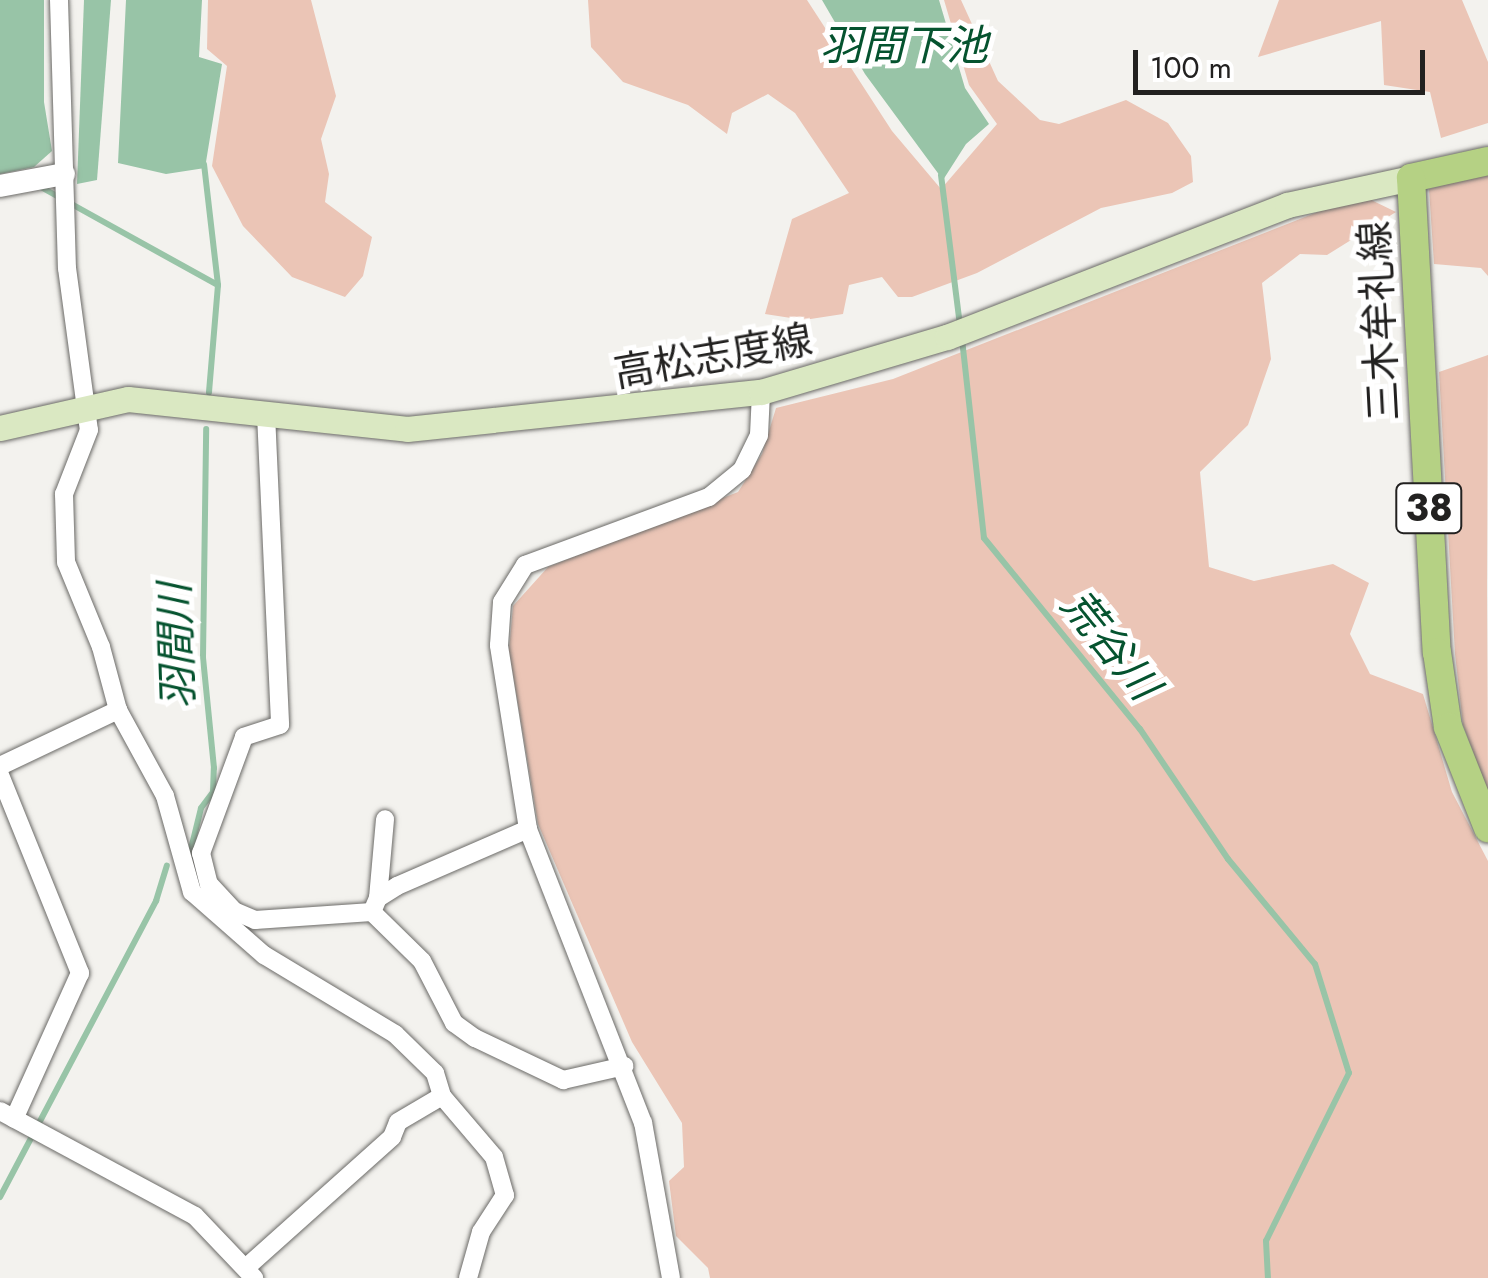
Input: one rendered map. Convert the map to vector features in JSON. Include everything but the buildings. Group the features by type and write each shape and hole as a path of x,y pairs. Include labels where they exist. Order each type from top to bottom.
{"main road":[{"name":"三木牟礼線","path":"1488,161 1411,178 1437,652 1463,778 1488,828"},
{"name":"高松志度線","path":"0,428 128,399 406,429 761,392 931,342 1287,205 1411,178"}],"street":[{"path":"59,0 70,308 89,430 64,494 61,540 118,710 165,796 208,912 264,955 395,1034 434,1073 442,1096 505,1177 505,1194 481,1232 468,1278"},
{"path":"0,186 64,174"},
{"path":"671,1278 643,1122 528,829 499,645 502,602 525,565 662,518 720,488 742,470 759,435 761,392"},
{"path":"193,872 244,737 280,725 266,414"},
{"path":"0,766 118,710"},
{"path":"0,775 80,973 22,1123 196,1216 251,1272 392,1137 398,1122 442,1096"},
{"path":"385,818 375,905 422,961 454,1022 475,1038 562,1080 624,1066"},
{"path":"193,872 234,910 255,920 375,905 528,829"}],"shaded area":[{"path":"208,0 311,0 336,96 321,139 329,174 325,202 372,237 363,276 345,297 292,277 243,226 212,166 227,66 207,49"},
{"path":"588,0 807,0 892,131 941,189 997,124 969,85 944,0 961,0 998,81 1040,120 1059,124 1126,100 1168,123 1191,156 1193,182 1172,193 1101,208 977,273 912,297 898,297 882,277 849,285 843,314 804,320 765,314 792,219 849,193 795,113 768,94 732,113 727,134 688,105 623,82 591,47"},
{"path":"1279,0 1462,0 1488,62 1488,123 1441,138 1430,92 1384,85 1381,21 1258,57"},
{"path":"1488,173 1488,276 1481,268 1434,264 1429,189"},
{"path":"1361,195 1396,212 1327,255 1300,254 1262,283 1271,359 1248,425 1200,472 1209,567 1254,581 1333,564 1369,583 1350,634 1370,674 1423,694 1452,792 1488,861 1488,1278 710,1278 708,1268 676,1236 669,1181 684,1167 682,1123 632,1042 538,824 509,650 513,606 548,567 738,492 762,454 776,408 893,379"},
{"path":"1488,355 1488,792 1463,725 1455,654 1439,372"}],"water":[{"path":"0,0 44,0 44,102 52,151 34,167 0,174"},
{"path":"84,0 111,0 97,180 77,184"},
{"path":"126,0 202,0 199,57 222,64 205,168 166,174 118,163"},
{"name":"羽間下池","path":"822,0 939,0 965,88 989,124 966,144 943,180 865,74"}],"waterway":[{"name":"羽間川","path":"204,164 218,285 209,393"},
{"name":"荒谷川","path":"941,175 960,326"},
{"path":"39,186 216,284"},
{"name":"荒谷川","path":"962,339 984,538 1140,729 1228,859 1315,964 1349,1073 1266,1241 1268,1278"},
{"name":"羽間川","path":"189,857 201,808 213,792 214,768 203,657 206,429"},
{"name":"羽間川","path":"0,1197 156,901 167,866"}]}
